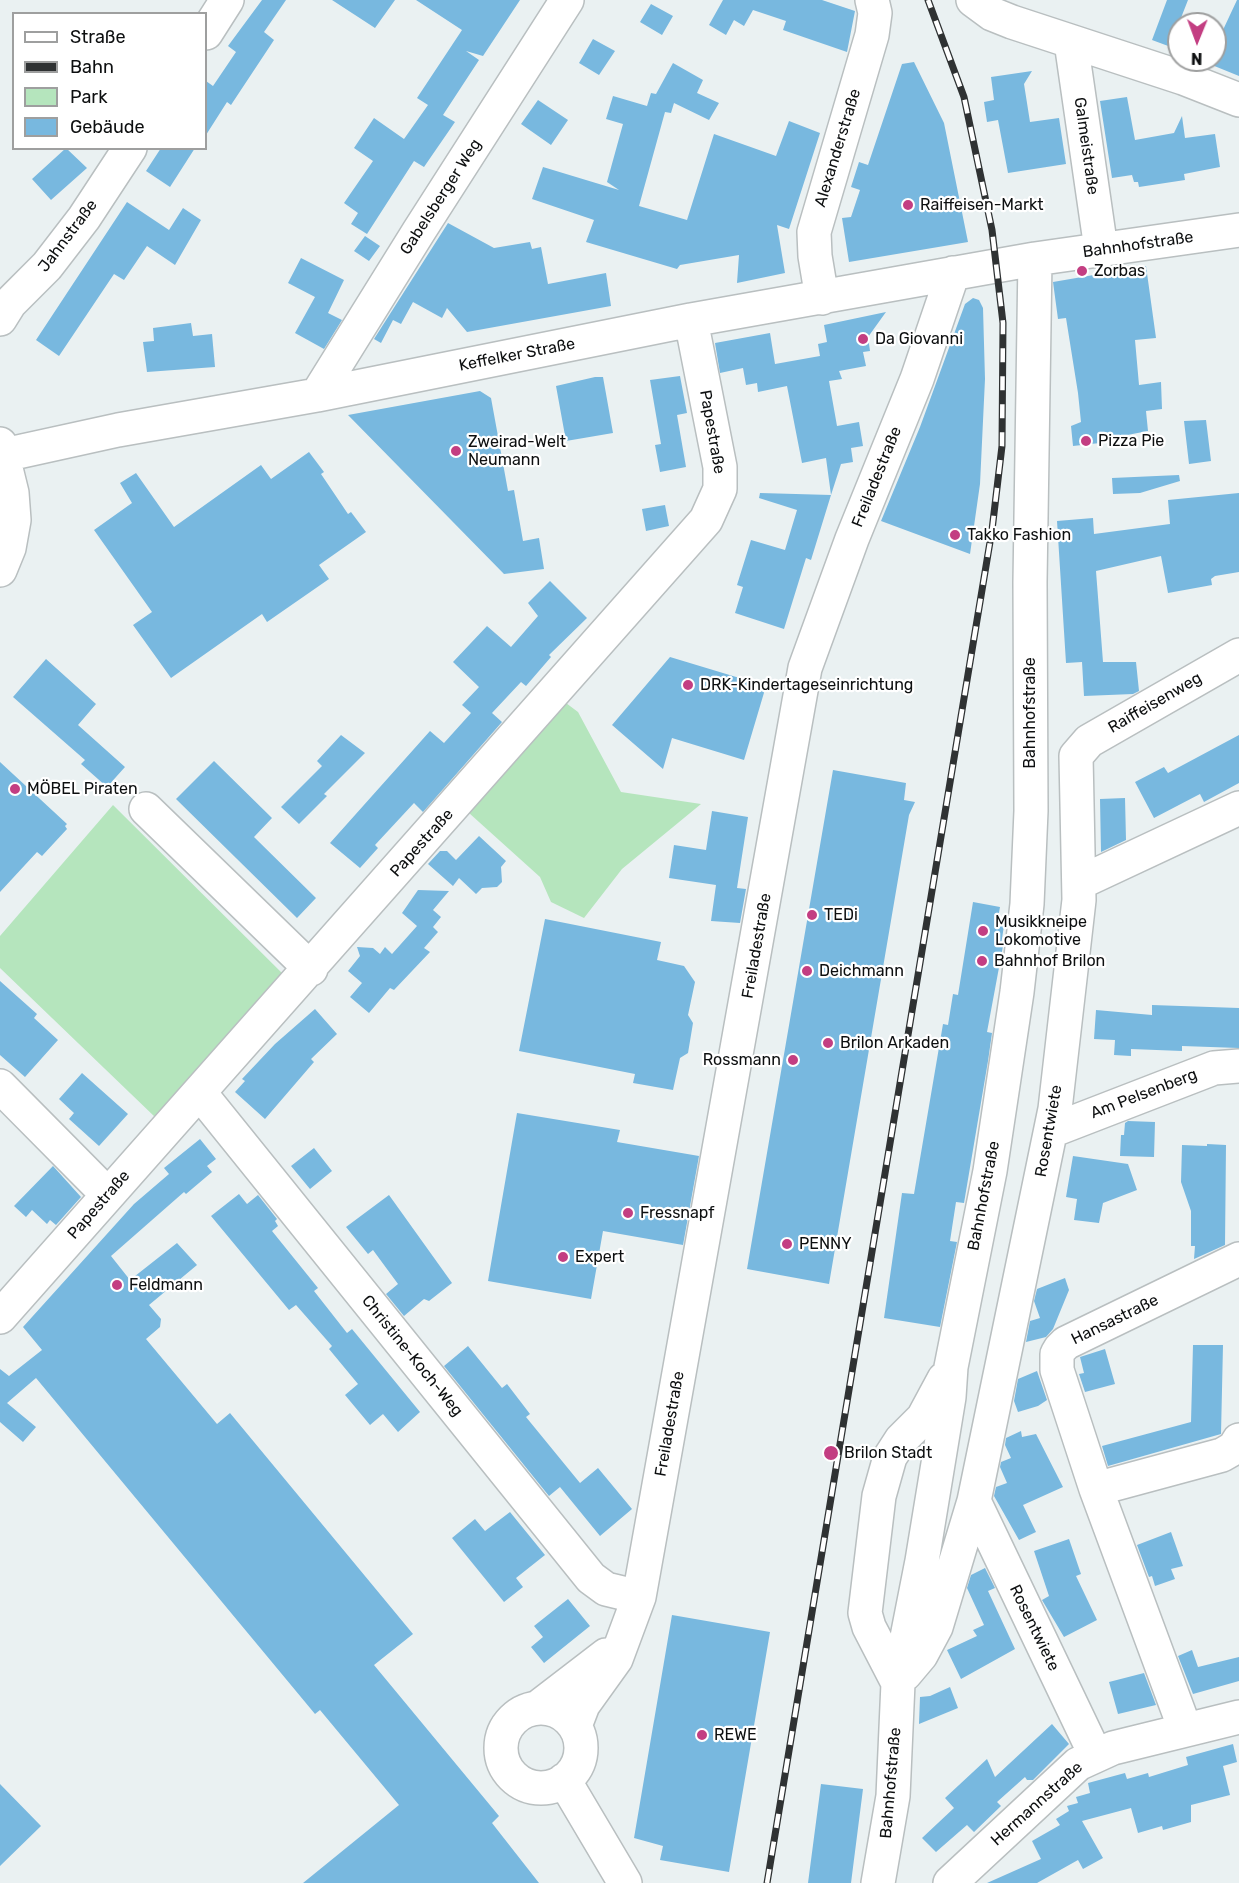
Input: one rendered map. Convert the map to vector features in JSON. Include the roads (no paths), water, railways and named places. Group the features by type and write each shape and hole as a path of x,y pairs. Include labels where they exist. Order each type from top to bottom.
{"street":[{"path":"207,31 227,0"},
{"name":"Gabelsberger Weg","path":"317,395 567,0"},
{"name":"Alexanderstraße","path":"822,298 814,256 814,232 872,35 875,13 872,0"},
{"path":"973,0 992,14 1239,100"},
{"name":"Galmeistraße","path":"1071,42 1101,249"},
{"name":"Jahnstraße","path":"3,306 47,266 78,226 128,150"},
{"name":"Bahnhofstraße","path":"878,1883 893,1796 900,1674 922,1561 950,1376 990,1171 1028,904 1031,811 1030,582 1035,259 1239,230"},
{"name":"Keffelker Straße","path":"1,452 317,395 691,320 1035,259"},
{"name":"Freiladestraße","path":"575,1726 583,1705 616,1659 639,1597 805,668 852,538 917,379 953,273"},
{"name":"Papestraße","path":"0,1317 618,623 712,511 720,489 720,467 691,320"},
{"path":"0,570 9,548 14,520 12,493 1,452"},
{"name":"Raiffeisenweg","path":"1076,756 1089,741 1239,655"},
{"name":"Rosentwiete","path":"900,1674 921,1655 936,1627 974,1501 1051,1131 1072,979 1079,883 1076,756"},
{"path":"1079,883 1239,808"},
{"path":"146,809 311,969"},
{"name":"Am Pelsenberg","path":"1051,1131 1214,1068 1239,1066"},
{"path":"0,1086 108,1195"},
{"name":"Christine-Koch-Weg","path":"200,1093 591,1578 606,1589 639,1597"},
{"name":"Hansastraße","path":"1185,1729 1096,1489 1057,1370 1057,1354 1066,1343 1239,1259"},
{"name":"Bahnhofstraße","path":"900,1674 869,1627 865,1613 879,1496 890,1457 901,1440 923,1418 950,1376"},
{"path":"1096,1489 1222,1455 1234,1448 1239,1440"},
{"name":"Rosentwiete","path":"974,1501 1095,1754"},
{"name":"Freiladestraße","path":"537,1708 603,1659 624,1636"},
{"path":"537,1708 559,1712 575,1726 581,1749 573,1772 551,1787 536,1788 522,1784 503,1762 501,1747 504,1733 512,1720 523,1712 537,1708"},
{"name":"Hermannstraße","path":"950,1883 1059,1780 1078,1764 1095,1754 1185,1729 1239,1717"},
{"path":"564,1780 625,1883"}],"railway":[{"path":"767,1883 992,530 1002,446 1003,323 992,230 964,97 928,0"}],"place":[{"name":"Raiffeisen-Markt","path":"908,205"},
{"name":"Zorbas","path":"1082,271"},
{"name":"Da Giovanni","path":"863,339"},
{"name":"Pizza Pie","path":"1086,441"},
{"name":"Zweirad-Welt Neumann","path":"456,451"},
{"name":"Takko Fashion","path":"955,535"},
{"name":"DRK-Kindertageseinrichtung","path":"688,685"},
{"name":"MÖBEL Piraten","path":"15,789"},
{"name":"TEDi","path":"812,915"},
{"name":"Musikkneipe Lokomotive","path":"983,931"},
{"name":"Bahnhof Brilon","path":"982,961"},
{"name":"Deichmann","path":"807,971"},
{"name":"Brilon Arkaden","path":"828,1043"},
{"name":"Rossmann","path":"793,1060"},
{"name":"Fressnapf","path":"628,1213"},
{"name":"PENNY","path":"787,1244"},
{"name":"Expert","path":"563,1257"},
{"name":"Feldmann","path":"117,1285"},
{"name":"Brilon Stadt","path":"831,1453"},
{"name":"REWE","path":"702,1735"}]}
